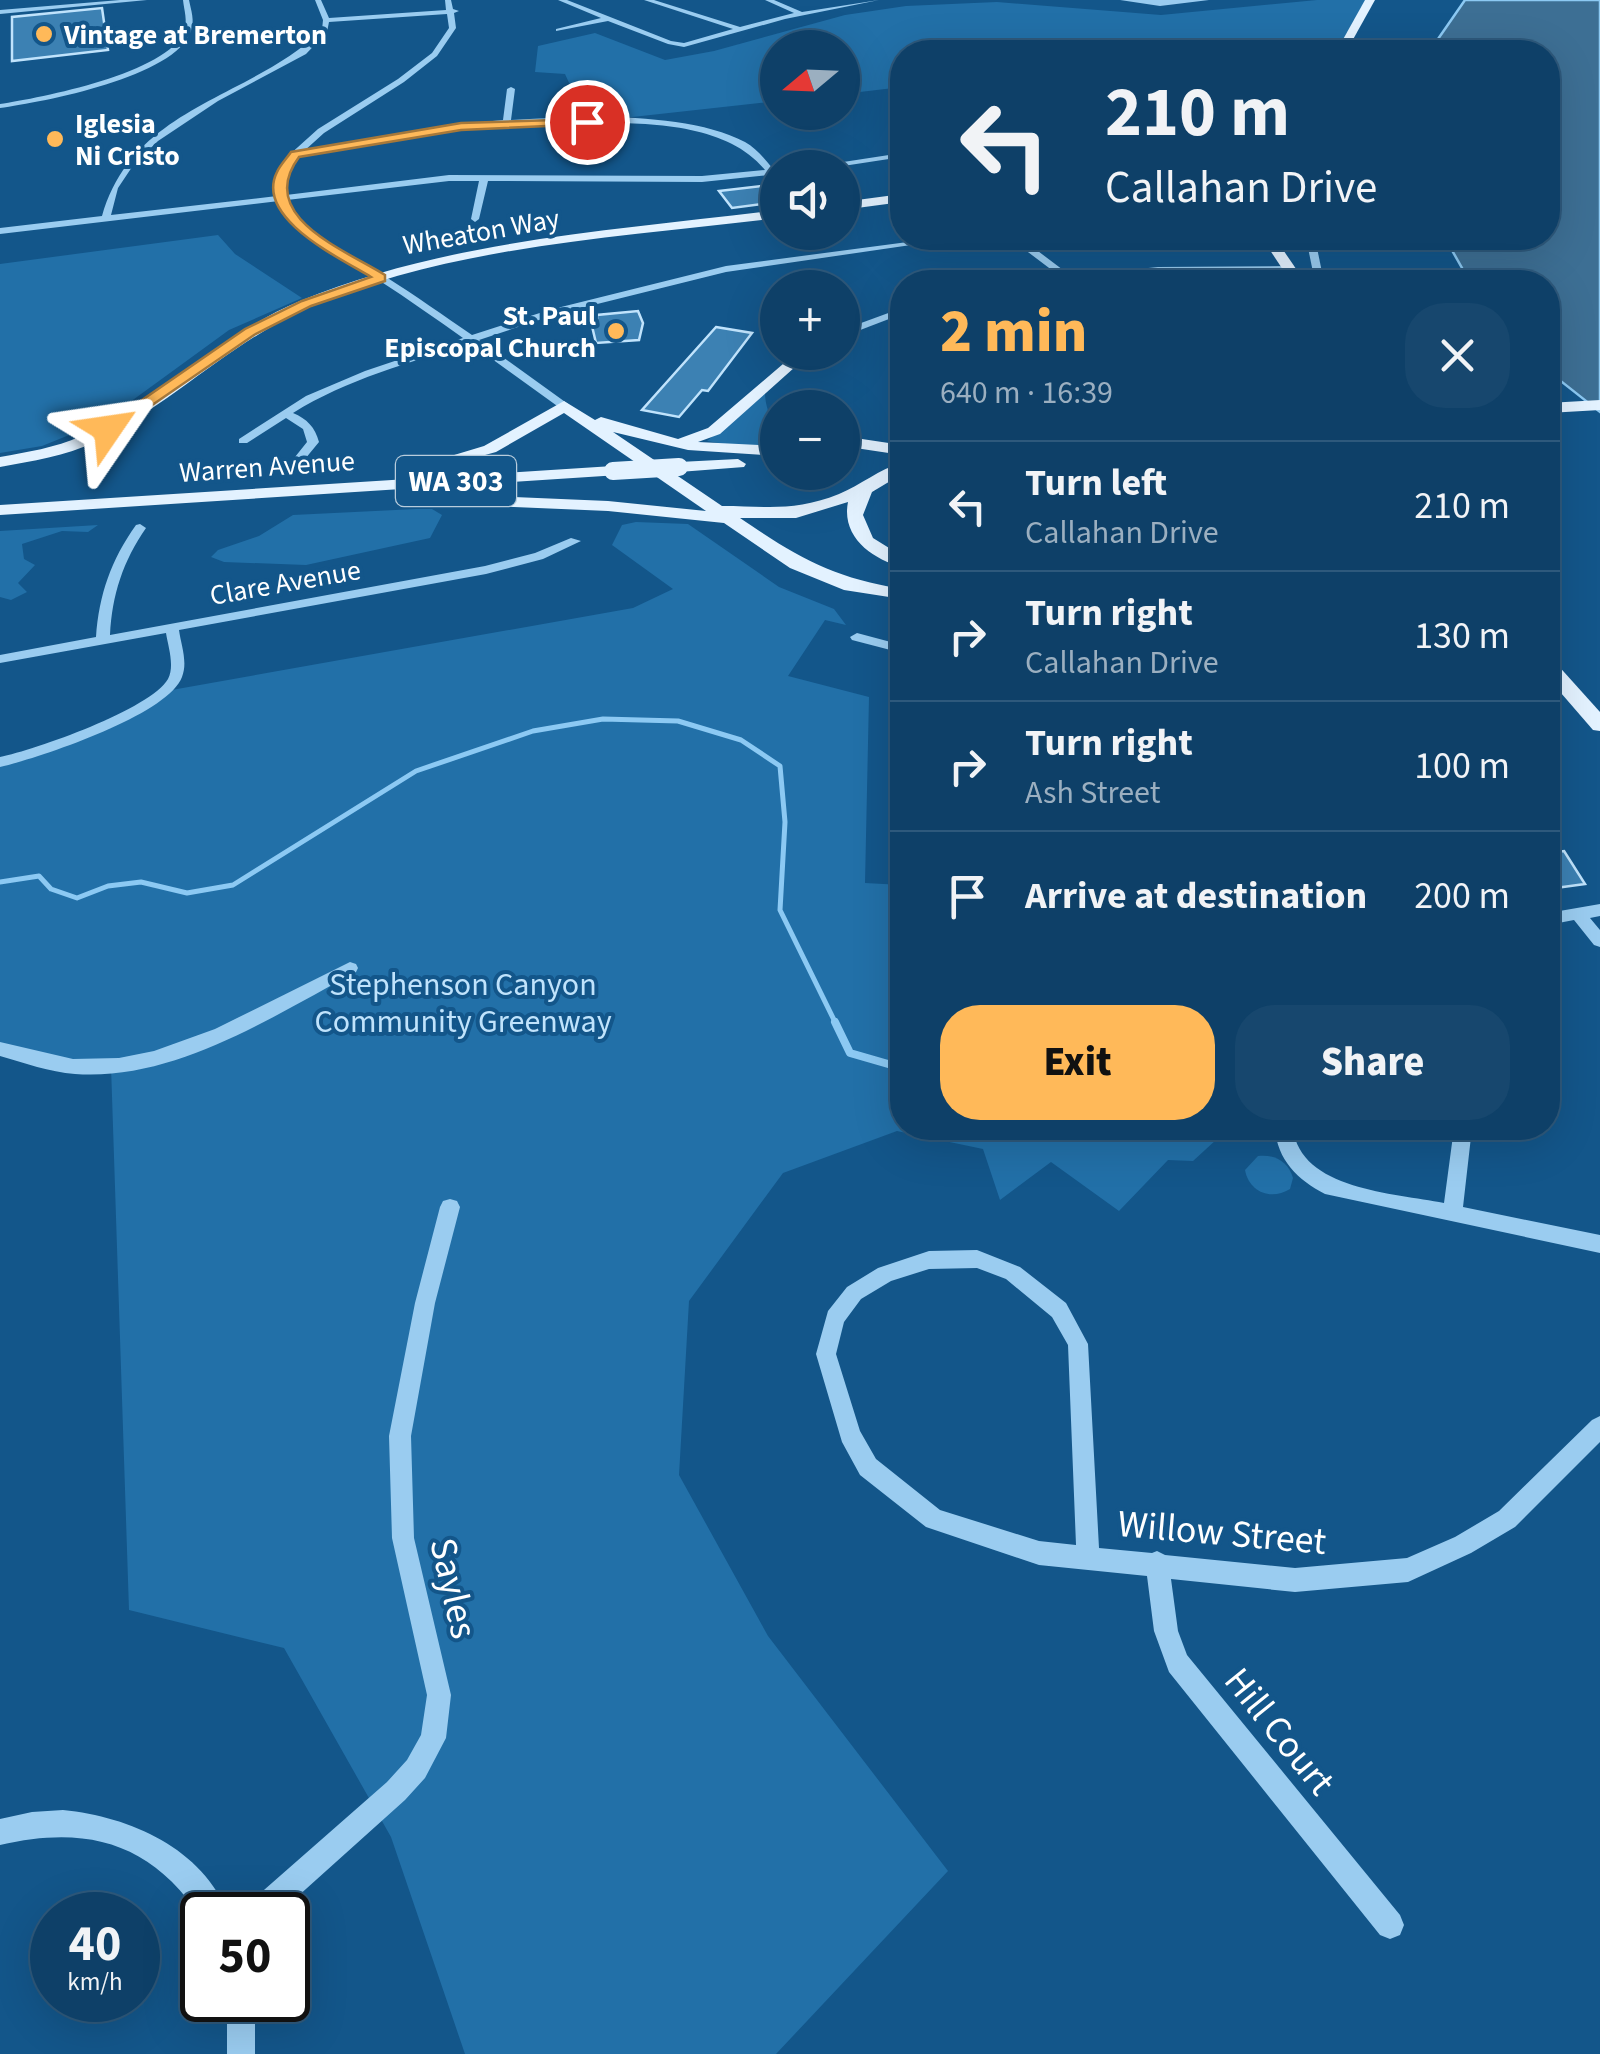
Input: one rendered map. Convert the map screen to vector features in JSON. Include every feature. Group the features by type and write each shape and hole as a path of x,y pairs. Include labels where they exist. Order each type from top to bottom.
{"main road":[{"path":"1348,40 1370,0"},
{"path":"860,204 890,200"},
{"name":"Wheaton Way","path":"0,462 55,452 91,438 152,402 250,332 306,304 381,278 476,257 760,217"},
{"path":"672,442 706,436 784,370"},
{"path":"1560,407 1600,404"},
{"path":"564,406 620,430 672,442 760,450"},
{"path":"300,492 467,458 510,440 564,406"},
{"path":"564,406 814,574 850,586 890,592"},
{"path":"1560,415 1600,413"},
{"path":"860,444 890,450"},
{"path":"860,453 890,452"},
{"name":"Warren Avenue","path":"0,510 760,462"},
{"path":"706,503 751,514 794,514 823,508 890,473"},
{"path":"862,490 854,507 859,531 879,552 890,557"},
{"path":"237,495 588,505 684,510 729,518"},
{"path":"1560,680 1600,726"}],"street":[{"path":"0,12 144,0"},
{"path":"0,106 87,89 169,51 184,38 190,26 186,0"},
{"path":"106,218 114,187 144,147 303,52 324,31 326,20 318,0"},
{"path":"448,0 456,12 455,25 437,54 308,140 280,174 280,197 285,210 301,228 381,278 564,406"},
{"path":"561,0 670,44 684,45 800,13 876,0"},
{"path":"647,0 741,29"},
{"path":"768,0 800,13"},
{"path":"1122,0 1160,4 1206,0"},
{"path":"326,20 456,12"},
{"path":"558,30 608,19"},
{"path":"507,123 511,89"},
{"path":"295,155 446,129 507,123 608,122 694,129 743,144 760,157"},
{"path":"860,161 890,157"},
{"path":"0,231 392,183 484,178 702,178 760,173"},
{"path":"476,219 484,178"},
{"path":"244,440 285,414 369,374 470,339 628,292 726,269 890,247"},
{"path":"1031,250 1058,270"},
{"path":"860,327 890,316"},
{"path":"285,414 307,423 312,432 313,442 301,457"},
{"path":"103,641 106,592 122,554 140,528"},
{"name":"Clare Avenue","path":"0,659 506,566 575,541"},
{"path":"0,762 81,734 136,710 166,691 179,666 172,628"},
{"path":"857,637 890,646"},
{"path":"1560,917 1600,910"},
{"path":"1578,914 1600,942"},
{"path":"0,1049 82,1068 158,1057 209,1040 350,968"},
{"path":"1284,1140 1297,1163 1332,1188 1600,1244"},
{"path":"1452,1212 1461,1140"},
{"name":"Sayles","path":"283,1892 396,1791 416,1769 433,1738 439,1696 403,1538 400,1436 450,1207"},
{"name":"Willow Street","path":"1088,1556 1078,1344 1060,1310 1013,1273 977,1259 929,1260 885,1274 854,1293 835,1318 826,1354 850,1435 868,1467 934,1519 1039,1553 1295,1580 1408,1570 1507,1519 1600,1427"},
{"name":"Hill Court","path":"1157,1564 1166,1631 1178,1663 1390,1925"},
{"path":"0,1832 44,1820 111,1827 148,1844 200,1892"},
{"path":"241,2022 241,2054"}],"green space":[{"path":"1317,0 1370,0 1349,38 1330,40 890,40 890,88 860,92 860,30 790,30 845,15 906,6 997,2 1161,15"},
{"path":"595,33 665,60 760,38 760,103 587,122 565,74 535,72 538,46"},
{"path":"218,235 235,254 302,298 229,330 104,421 42,446 0,453 0,264"},
{"path":"760,396 760,445 707,441"},
{"path":"432,509 442,515 430,538 306,565 224,562 211,557 218,550 259,536 293,515"},
{"name":"Stephenson Canyon Community Greenway","path":"688,524 779,587 834,609 846,625 825,620 788,676 869,697 865,883 890,884 890,1134 783,1173 689,1301 679,1475 768,1636 948,1871 776,2054 465,2054 391,1837 284,1648 129,1610 111,1066 0,1049 0,763 81,734 166,691 633,608 673,589 612,545 622,525"},
{"path":"98,525 88,532 62,531 22,544 24,559 35,565 18,583 27,592 11,600 0,597 0,531"},
{"name":"Stephenson Canyon Community Greenway","path":"940,1140 1216,1140 1193,1161 1168,1160 1119,1211 1051,1162 1000,1200 983,1149"},
{"path":"1258,1156 1270,1156 1284,1163 1293,1178 1290,1189 1268,1194 1251,1184 1245,1170"}],"shaded area":[{"path":"1465,0 1600,0 1600,412 1560,380 1560,270 1463,270 1452,250 1560,250 1560,40 1437,40"}],"building":[{"path":"102,8 108,50 12,61 12,17"},
{"path":"760,186 760,204 732,208 719,191"},
{"name":"St. Paul Episcopal Church","path":"638,311 643,323 639,340 596,343 591,322 597,321 597,315"},
{"path":"716,327 752,333 708,391 702,390 679,417 642,410"},
{"path":"1564,851 1585,884 1560,887 1560,852"}],"waterway":[{"path":"0,882 39,876 51,889 77,898 108,886 141,882 187,893 233,885 416,771 533,731 603,719 678,721 741,740 780,766 785,822 780,910 836,1024"},
{"path":"835,1022 850,1053 890,1065"}],"place":[{"name":"Vintage at Bremerton","path":"44,34"},
{"name":"Iglesia Ni Cristo","path":"55,139"},
{"name":"St. Paul Episcopal Church","path":"616,331"}],"route":[{"path":"108,429 250,332 306,304 381,278 303,229 285,210 280,197 280,174 295,155 461,126 587,122"}]}
